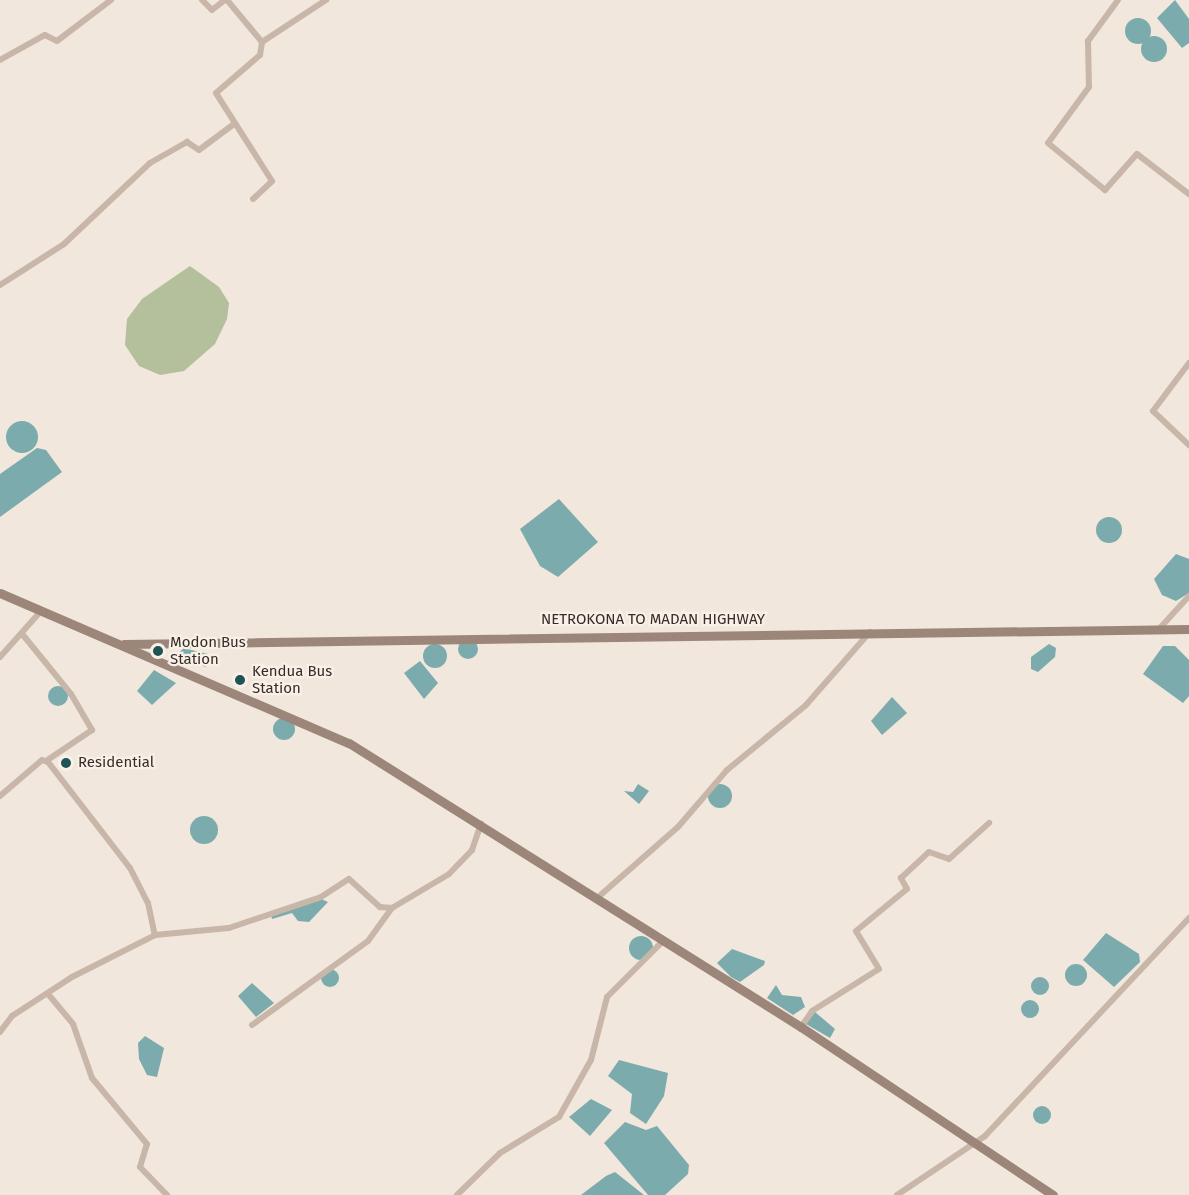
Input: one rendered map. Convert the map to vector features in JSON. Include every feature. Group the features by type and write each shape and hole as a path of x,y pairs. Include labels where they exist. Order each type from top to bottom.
{"main road":[{"path":"0,593 349,742 481,824 662,942 801,1027 970,1142 1053,1195"},
{"name":"NETROKONA TO MADAN HIGHWAY","path":"118,644 1189,629"}],"street":[{"path":"0,60 45,34 57,41 111,0"},
{"path":"202,0 212,10 226,0 262,42 261,54 216,90 234,124 272,181 253,198"},
{"path":"262,42 326,0"},
{"path":"1118,0 1088,41 1089,87 1048,143 1105,190 1137,154 1189,194"},
{"path":"0,285 64,244 150,163 187,142 199,150 234,124"},
{"path":"1189,363 1153,411 1189,445"},
{"path":"1158,630 1189,596"},
{"path":"0,657 23,635 41,611"},
{"path":"596,899 678,827 727,770 806,705 870,632"},
{"path":"0,796 46,760 92,730 71,694 23,635"},
{"path":"46,760 130,868 148,903 154,935"},
{"path":"801,1027 812,1011 879,969 856,931 907,889 900,878 929,852 949,859 989,822"},
{"path":"252,1025 368,941 392,908 449,874 471,850 481,824"},
{"path":"0,1032 10,1018 48,994 154,935 229,928 321,897 348,879 380,907 392,908"},
{"path":"897,1195 970,1142 985,1136 1189,918"},
{"path":"457,1195 500,1153 559,1117 591,1060 607,997 662,942"},
{"path":"48,994 73,1024 92,1078 147,1144 140,1167 167,1195"}],"green space":[{"path":"190,266 219,287 229,303 227,319 215,344 184,371 160,375 139,366 125,345 127,319 142,299"}],"water":[{"path":"1175,0 1189,19 1189,43 1182,48 1157,18"},
{"path":"1138,18 1147,22 1151,31 1147,40 1138,44 1129,40 1125,31 1129,22"},
{"path":"1154,36 1163,40 1167,49 1163,58 1154,62 1145,58 1141,49 1145,40"},
{"path":"22,421 34,425 38,437 34,449 22,453 10,449 6,437 10,425"},
{"path":"37,448 46,450 62,472 0,517 0,474"},
{"path":"559,499 598,542 558,577 540,566 520,529"},
{"path":"1109,517 1118,521 1122,530 1118,539 1109,543 1100,539 1096,530 1100,521"},
{"path":"1176,554 1189,559 1189,593 1176,601 1162,595 1154,579"},
{"path":"468,639 475,642 478,649 475,656 468,659 461,656 458,649 461,642"},
{"path":"435,644 440,645 446,651 446,661 440,667 435,668 430,667 424,661 423,656 424,651 430,645"},
{"path":"1049,644 1056,648 1055,657 1038,672 1031,669 1031,657"},
{"path":"1163,646 1175,646 1189,660 1189,696 1183,703 1143,674"},
{"path":"183,648 208,654 206,667 176,657"},
{"path":"420,661 438,683 424,699 404,673"},
{"path":"154,670 176,683 152,705 137,691"},
{"path":"54,686 62,686 68,692 68,700 62,706 54,706 48,700 48,692"},
{"path":"892,697 907,713 882,735 871,721"},
{"path":"284,718 294,725 295,729 288,739 284,740 274,733 273,729 280,719"},
{"path":"638,784 649,791 639,804 624,791 633,792"},
{"path":"720,784 725,785 731,791 731,801 725,807 720,808 715,807 709,801 708,796 709,791 715,785"},
{"path":"204,816 214,820 218,830 214,840 204,844 194,840 190,830 194,820"},
{"path":"321,899 328,902 309,922 298,921 292,913 272,919 271,914"},
{"path":"1106,933 1139,954 1140,962 1114,987 1083,960"},
{"path":"641,936 650,939 653,948 650,957 641,960 632,957 629,948 632,939"},
{"path":"732,949 765,961 764,965 740,982 731,977 717,963"},
{"path":"1076,964 1084,967 1087,975 1084,983 1076,986 1068,983 1065,975 1068,967"},
{"path":"326,969 334,969 339,974 337,985 326,987 321,982 321,974"},
{"path":"1040,977 1046,980 1049,986 1046,992 1040,995 1034,992 1031,986 1034,980"},
{"path":"252,983 274,1003 256,1017 238,996"},
{"path":"776,985 782,995 801,997 805,1007 793,1015 767,998"},
{"path":"1030,1000 1036,1003 1039,1009 1036,1015 1030,1018 1024,1015 1021,1009 1024,1003"},
{"path":"815,1012 835,1029 830,1038 806,1024"},
{"path":"145,1036 164,1048 157,1077 147,1075 139,1059 138,1043"},
{"path":"619,1060 668,1073 664,1096 646,1124 630,1113 632,1094 608,1076"},
{"path":"591,1099 612,1110 590,1136 569,1117"},
{"path":"1042,1106 1048,1109 1051,1115 1048,1121 1042,1124 1036,1121 1033,1115 1036,1109"},
{"path":"625,1122 646,1130 657,1126 689,1165 688,1174 665,1195 648,1195 604,1143"},
{"path":"615,1172 644,1195 581,1195 606,1176"}],"place":[{"name":"Modon Bus Station","path":"158,651"},
{"name":"Kendua Bus Station","path":"240,680"},
{"name":"Residential","path":"66,763"}]}
